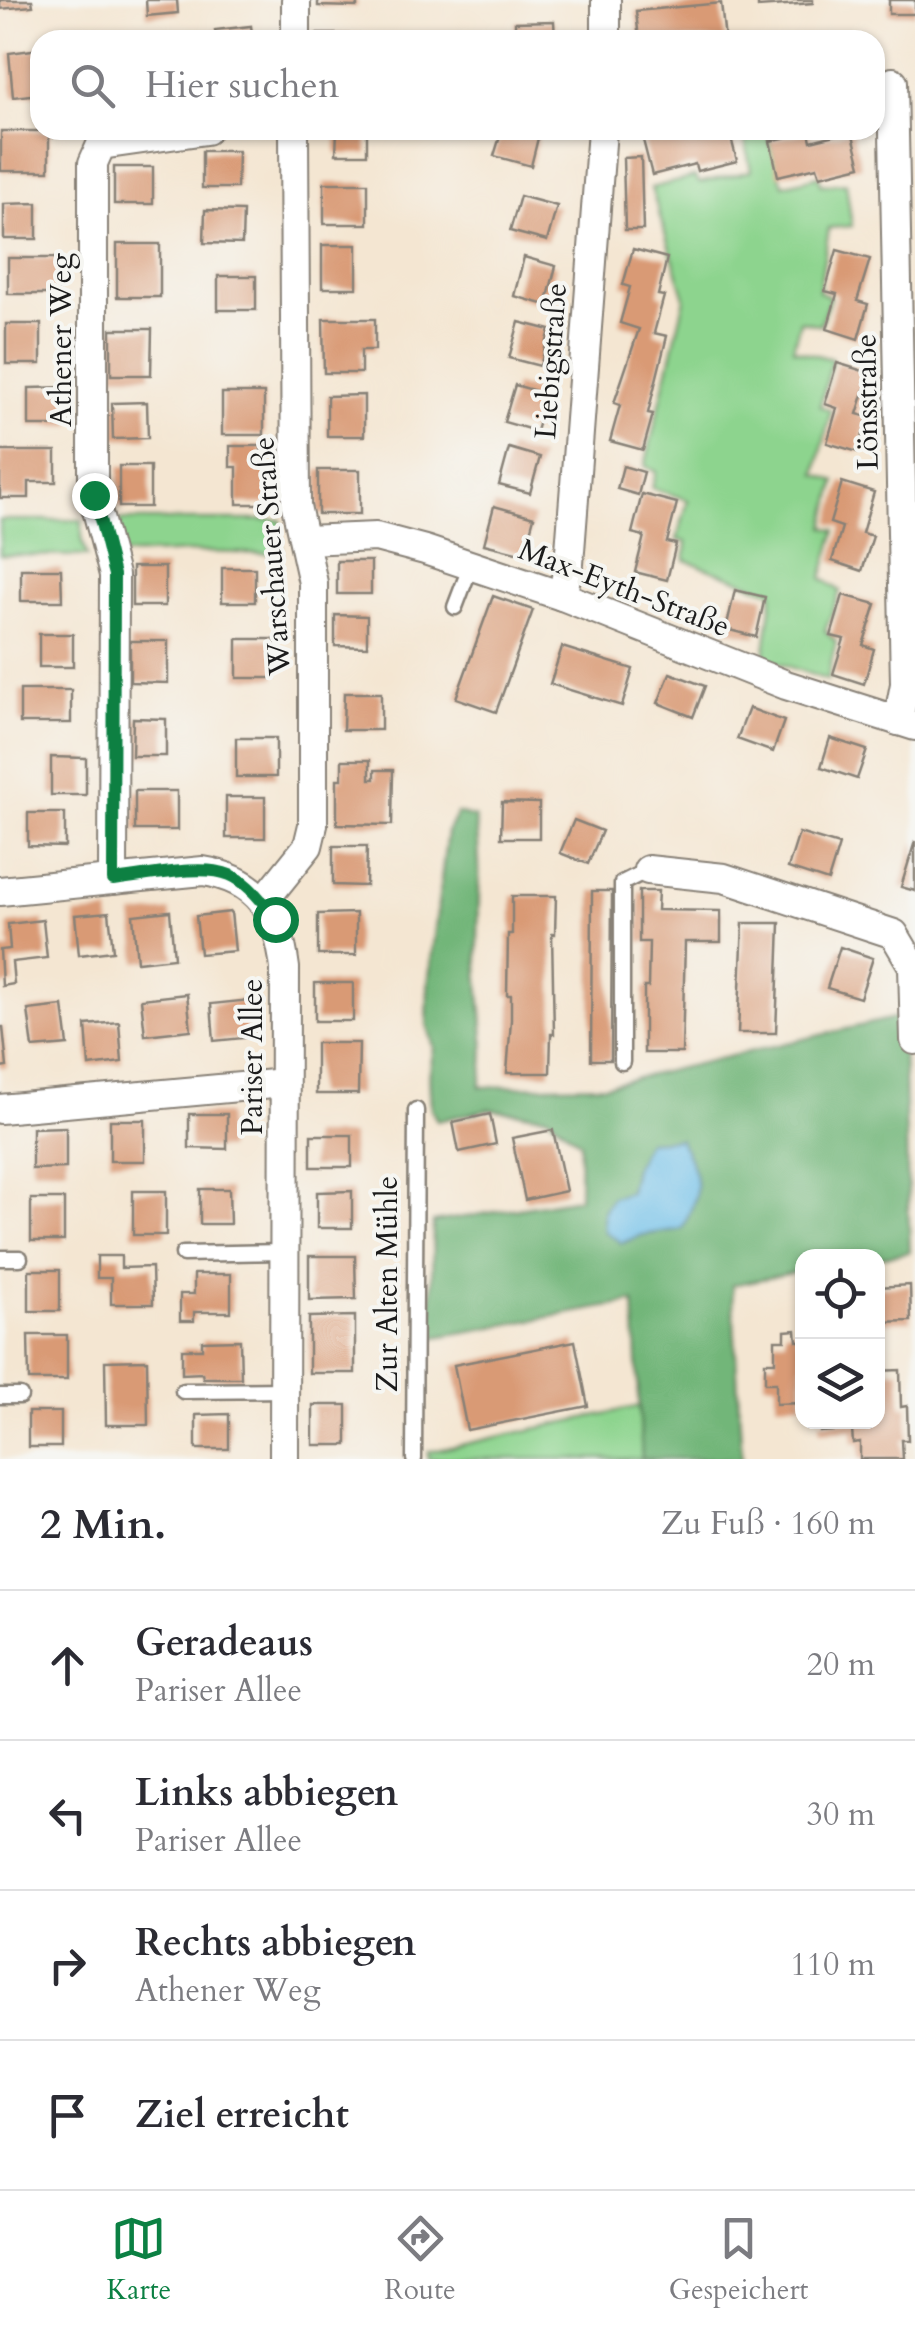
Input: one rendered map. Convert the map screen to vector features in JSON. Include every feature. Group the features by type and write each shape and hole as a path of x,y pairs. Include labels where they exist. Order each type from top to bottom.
{"street":[{"path":"296,0 296,30"},
{"path":"606,0 606,30"},
{"name":"Lönsstraße","path":"894,82 907,723"},
{"name":"Athener Weg","path":"113,880 114,575 94,495 94,163 101,145 136,140"},
{"name":"Warschauer Straße","path":"263,902 302,856 313,825 312,583 296,506 294,140"},
{"name":"Liebigstraße","path":"562,596 569,564 601,140"},
{"name":"Max-Eyth-Straße","path":"305,540 376,537 471,565 562,596 786,685 907,723"},
{"path":"648,870 724,878 894,934 913,966 915,1040"},
{"path":"0,891 203,871 230,875 263,902"},
{"name":"Pariser Allee","path":"263,902 275,919 285,968 284,1459"},
{"path":"0,1109 284,1083"}],"lane":[{"path":"455,607 471,565"},
{"path":"622,1062 622,883 648,870"},
{"name":"Zur Alten Mühle","path":"414,1459 416,1110"},
{"path":"183,1254 284,1252"},
{"path":"0,1258 20,1258"},
{"path":"183,1391 284,1390"},
{"path":"0,1396 20,1396"}],"green space":[{"path":"745,140 769,140 783,185 819,176 821,185 846,183 852,226 829,228 819,291 830,297 820,325 800,321 793,349 832,359 820,406 831,411 816,474 836,481 825,527 836,530 822,578 840,591 825,631 836,642 827,680 764,658 773,592 685,560 687,542 677,540 688,500 652,488 656,472 645,466 685,298 651,188 695,177 699,183 751,171"},
{"path":"0,520 82,520 87,556 0,555"},
{"path":"120,520 281,520 282,554 120,555"},
{"path":"457,813 475,818 477,836 478,965 484,1042 480,1087 607,1085 902,1016 910,1252 885,1257 885,1249 795,1249 795,1272 732,1285 742,1459 642,1459 634,1302 431,1338 433,1222 579,1198 580,1142 548,1116 489,1109 437,1121 431,1109 429,1076 434,1047 427,1024 428,984 447,832","holes":["634,1168 682,1229 642,1235 622,1243"]},
{"path":"640,1406 642,1459 428,1459 428,1452"}],"water":[{"path":"679,1139 692,1164 696,1184 693,1204 682,1229 642,1235 622,1243 604,1231 603,1211 612,1197 629,1192 634,1168 647,1141"}],"building":[{"path":"0,0 32,0 33,6 0,9"},
{"path":"146,0 177,0 178,13 147,16"},
{"path":"318,0 357,0 357,7 318,6"},
{"path":"758,0 813,0 813,3 758,7"},
{"path":"889,0 915,0 915,14 889,14"},
{"path":"721,3 724,30 638,30 636,11"},
{"path":"554,21 554,30 515,30 515,22"},
{"path":"251,26 252,30 215,30"},
{"path":"30,50 30,95 13,97 9,53"},
{"path":"1,131 30,131 30,140 49,140 49,171 1,171"},
{"path":"337,140 367,140 367,154 336,154"},
{"path":"499,140 538,140 531,166 494,156"},
{"path":"643,140 732,140 737,161 697,171 695,164 652,175"},
{"path":"854,140 861,166 820,176 817,167 778,176 770,141"},
{"path":"202,151 238,151 237,188 202,188"},
{"path":"641,157 643,230 625,230 623,158"},
{"path":"114,167 153,167 153,204 114,204"},
{"path":"324,183 368,183 368,224 324,224"},
{"path":"520,196 557,206 547,241 510,231"},
{"path":"37,203 37,239 4,239 4,204"},
{"path":"205,210 243,211 242,244 204,243"},
{"path":"117,244 160,244 160,297 117,297"},
{"path":"322,245 357,245 357,288 322,288"},
{"path":"633,249 667,258 658,295 664,296 654,333 667,336 643,450 610,441 620,405 614,403 639,329 620,323 630,287 623,285"},
{"path":"837,250 870,259 857,301 868,304 858,339 827,329 837,294 825,291"},
{"path":"524,257 556,266 546,305 514,296"},
{"path":"8,258 58,258 58,294 8,294"},
{"path":"218,276 256,276 256,310 218,310"},
{"path":"323,319 375,319 375,350 361,350 361,373 324,373"},
{"path":"519,322 550,330 540,366 509,358"},
{"path":"6,324 41,324 41,364 6,364"},
{"path":"111,329 152,329 151,375 111,375"},
{"path":"837,363 870,373 857,414 868,417 858,452 827,443 837,408 825,404"},
{"path":"515,385 547,394 536,431 504,422"},
{"path":"71,387 71,426 29,426 29,388"},
{"path":"222,393 264,393 264,435 222,435"},
{"path":"364,395 364,436 327,436 327,396"},
{"path":"147,402 148,438 113,439 112,403"},
{"path":"230,446 261,446 261,467 272,467 272,504 237,504 237,467 230,467"},
{"path":"509,448 540,457 530,493 499,485"},
{"path":"0,451 56,451 56,482 29,482 29,498 0,498"},
{"path":"119,466 150,466 150,507 119,507"},
{"path":"623,466 644,472 638,495 617,489"},
{"path":"318,470 360,470 360,514 318,514"},
{"path":"842,482 874,492 862,533 873,536 862,571 832,561 842,527 830,523"},
{"path":"642,494 677,503 667,542 676,544 667,580 635,572 644,536 632,533"},
{"path":"494,506 534,517 524,554 484,544"},
{"path":"337,561 371,561 371,594 337,594"},
{"path":"132,567 165,567 165,606 132,606"},
{"path":"222,568 255,568 255,602 222,602"},
{"path":"21,569 61,569 62,601 21,601"},
{"path":"735,590 765,597 756,637 726,629"},
{"path":"843,595 876,604 863,645 874,649 864,684 833,674 844,639 831,636"},
{"path":"493,596 533,610 496,712 456,698"},
{"path":"335,615 367,616 367,647 335,646"},
{"path":"39,634 73,634 73,667 39,667"},
{"path":"237,639 275,639 275,678 237,678"},
{"path":"130,641 168,641 168,683 130,682"},
{"path":"562,647 633,669 622,706 550,684"},
{"path":"670,673 705,686 693,717 658,703"},
{"path":"20,690 71,690 71,723 20,723"},
{"path":"344,693 381,693 381,730 343,730"},
{"path":"749,708 784,721 773,752 737,739"},
{"path":"133,718 166,719 166,756 132,756"},
{"path":"236,738 276,738 276,777 236,777"},
{"path":"830,738 867,750 857,779 821,767"},
{"path":"51,757 86,758 86,795 51,795"},
{"path":"342,760 370,760 370,779 375,779 375,770 393,770 392,825 337,824 337,779 342,779"},
{"path":"135,791 177,791 177,830 135,830"},
{"path":"226,797 265,797 265,838 226,838"},
{"path":"502,802 539,803 539,838 501,838"},
{"path":"28,813 65,813 65,847 28,846"},
{"path":"574,820 602,831 588,864 560,853"},
{"path":"799,833 839,845 828,881 788,868"},
{"path":"915,841 915,891 901,887"},
{"path":"333,846 367,846 366,886 333,885"},
{"path":"592,891 612,891 611,1060 591,1060"},
{"path":"639,891 658,891 657,910 721,911 721,942 685,942 682,1053 644,1053 649,942 639,942"},
{"path":"512,896 556,896 550,1073 507,1073"},
{"path":"170,911 174,958 137,962 133,915"},
{"path":"109,912 113,951 79,955 75,915"},
{"path":"231,912 235,951 200,954 196,916"},
{"path":"356,913 356,955 318,955 318,914"},
{"path":"43,920 47,958 12,962 14,984 2,986 0,950 10,949 8,924"},
{"path":"743,923 780,923 776,1033 738,1033"},
{"path":"840,947 873,958 860,998 827,988"},
{"path":"315,983 353,983 353,1021 315,1021"},
{"path":"187,994 191,1030 145,1035 141,999"},
{"path":"250,1000 254,1037 214,1041 211,1004"},
{"path":"63,1006 68,1045 33,1048 28,1010"},
{"path":"119,1022 122,1062 89,1066 86,1025"},
{"path":"0,1027 7,1067 0,1068"},
{"path":"316,1043 359,1043 358,1094 316,1094"},
{"path":"189,1114 227,1114 227,1149 189,1148"},
{"path":"490,1114 496,1144 459,1152 453,1122"},
{"path":"110,1120 145,1120 145,1161 110,1161"},
{"path":"66,1127 66,1168 32,1169 32,1128"},
{"path":"553,1130 566,1191 525,1200 512,1138"},
{"path":"311,1135 352,1135 352,1167 311,1167"},
{"path":"200,1189 229,1189 230,1224 200,1224"},
{"path":"133,1191 166,1191 166,1235 133,1235"},
{"path":"352,1191 352,1228 317,1228 317,1192"},
{"path":"31,1199 64,1199 64,1241 31,1241"},
{"path":"97,1256 121,1256 121,1268 152,1267 153,1304 111,1304 111,1278 97,1278"},
{"path":"309,1256 355,1256 356,1299 309,1300"},
{"path":"29,1270 60,1270 60,1311 29,1311"},
{"path":"194,1274 231,1274 231,1312 194,1312 194,1321 180,1321 180,1294 194,1294"},
{"path":"910,1285 911,1321 885,1322 885,1287"},
{"path":"355,1316 355,1373 309,1373 309,1317"},
{"path":"795,1330 795,1403 776,1404 776,1383 765,1383 765,1362 775,1362 775,1340 785,1340 785,1331"},
{"path":"28,1335 67,1335 67,1380 29,1380"},
{"path":"240,1340 241,1378 182,1374 182,1349 202,1349 202,1341"},
{"path":"575,1341 588,1406 467,1430 454,1365"},
{"path":"147,1360 148,1425 106,1425 105,1361"},
{"path":"900,1370 901,1407 907,1406 908,1440 902,1440 903,1459 860,1459 860,1442 853,1443 852,1430 820,1429 885,1429 885,1371"},
{"path":"313,1405 347,1405 347,1445 313,1445"},
{"path":"28,1412 61,1412 61,1447 28,1447"},
{"path":"229,1414 229,1449 196,1449 196,1415"}],"route":[{"path":"94,495 114,575 113,880 203,871 230,875 263,902 275,919"}]}
